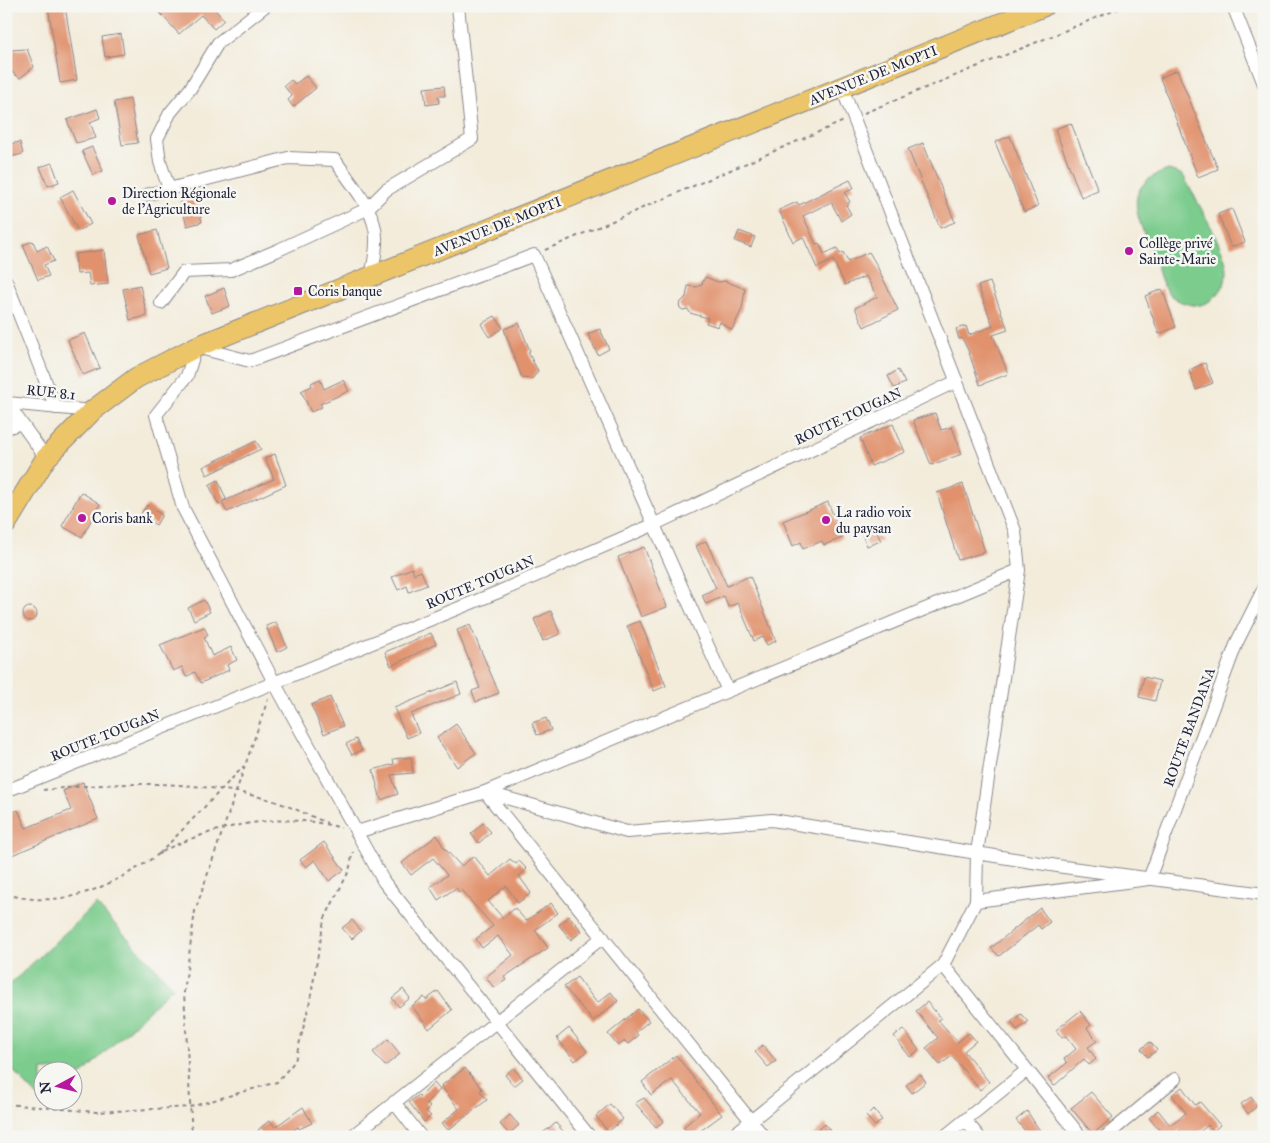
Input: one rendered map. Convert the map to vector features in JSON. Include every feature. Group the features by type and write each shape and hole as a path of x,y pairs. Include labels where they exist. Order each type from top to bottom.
{"main road":[{"name":"AVENUE DE MOPTI","path":"6,524 46,458 92,411 136,378 196,347 1044,6"}],"street":[{"path":"170,189 160,162 157,139 170,113 190,89 218,43 265,6"},
{"path":"161,303 184,272 231,270 367,209 386,190 472,139 458,6"},
{"path":"1233,6 1264,84"},
{"path":"732,1137 943,965 976,901 978,853 1019,570 1016,531 842,88"},
{"path":"146,195 288,158 335,160 367,209 375,226 376,242 371,277"},
{"path":"590,1137 384,882 274,682 183,508 156,415 187,376 196,347 250,361 534,255 728,691"},
{"path":"6,281 56,408"},
{"name":"ROUTE TOUGAN","path":"6,792 496,593 655,524 957,381"},
{"name":"RUE 8.1","path":"7,403 92,411"},
{"name":"RUE 8.1","path":"7,403 46,458"},
{"path":"6,428 21,423"},
{"path":"357,832 485,792 1019,570"},
{"name":"ROUTE BANDANA","path":"1148,878 1237,642 1264,588"},
{"path":"485,792 627,832 772,820 978,853 1264,894"},
{"path":"485,792 764,1137"},
{"path":"976,901 1148,878"},
{"path":"351,1137 603,937"},
{"path":"943,965 1081,1137"},
{"path":"944,1137 1027,1070"},
{"path":"1105,1137 1175,1080"},
{"path":"394,1102 422,1137"},
{"path":"965,1120 979,1137"}],"path":[{"path":"534,255 853,117 1125,6"},
{"path":"192,1137 184,992 195,911 274,682"},
{"path":"156,857 246,764"},
{"path":"6,1104 96,1112 190,1107 277,1082 295,1062 310,1001 324,920 350,871 357,832 330,824 267,799 206,787 117,783 35,791"},
{"path":"6,894 47,901 83,895 125,876 177,844 223,829 272,820 330,824"}],"green space":[{"path":"1169,170 1183,175 1202,209 1226,263 1227,272 1223,287 1213,299 1200,305 1181,302 1172,297 1167,291 1143,232 1136,207 1137,195 1142,185 1153,177"},
{"path":"96,904 173,987 82,1074 82,1060 32,1060 32,1091 6,1063 6,988"}],"building":[{"path":"48,6 65,6 77,80 60,83"},
{"path":"154,6 212,6 224,20 214,29 201,15 179,34"},
{"path":"121,34 124,54 105,57 102,37"},
{"path":"27,49 34,67 20,78 6,68 6,59 9,50"},
{"path":"1177,70 1218,169 1198,177 1160,78"},
{"path":"306,76 316,88 293,107 288,100 292,96 284,86 291,80 295,84"},
{"path":"444,86 445,96 438,96 439,103 426,105 424,88"},
{"path":"130,99 138,143 122,145 114,102"},
{"path":"97,109 100,118 90,122 96,138 76,143 67,120"},
{"path":"1071,123 1098,190 1081,197 1055,129"},
{"path":"1010,136 1038,206 1024,212 995,142"},
{"path":"20,142 23,154 6,158 6,145"},
{"path":"923,143 955,222 940,228 908,149"},
{"path":"92,147 103,171 93,175 82,151"},
{"path":"52,163 59,182 48,186 40,167"},
{"path":"850,180 854,188 845,193 850,202 846,205 851,214 841,221 831,202 803,216 816,244 819,243 824,254 837,248 840,254 843,252 848,262 869,252 876,264 898,310 864,327 855,308 877,297 866,276 845,285 833,260 817,268 803,237 793,242 779,210 797,202 799,205"},
{"path":"73,190 91,224 78,231 60,197"},
{"path":"196,197 202,222 187,226 180,201"},
{"path":"1232,209 1245,242 1231,247 1218,214"},
{"path":"157,230 167,268 149,273 139,235"},
{"path":"739,231 755,237 751,247 735,241"},
{"path":"33,241 37,251 47,246 54,261 44,265 49,276 38,280 23,245"},
{"path":"104,250 108,284 90,286 88,273 77,274 75,254"},
{"path":"705,277 718,282 725,281 745,289 742,309 732,330 720,322 718,327 706,323 708,318 690,313 688,309 683,310 680,308 679,304 686,297 688,286 697,287 702,284"},
{"path":"990,282 1008,330 993,335 1008,374 980,385 968,350 962,338 959,339 956,329 966,326 969,335 993,326 978,286"},
{"path":"140,285 147,316 130,320 123,289"},
{"path":"224,288 230,306 212,313 205,296"},
{"path":"1162,289 1176,327 1159,334 1145,296"},
{"path":"495,316 503,328 489,337 481,324"},
{"path":"519,323 530,351 528,352 538,371 532,379 522,378 504,329"},
{"path":"600,329 609,349 598,355 588,334"},
{"path":"85,333 100,368 83,375 68,340"},
{"path":"1205,363 1213,383 1196,390 1189,370"},
{"path":"898,370 905,383 894,388 888,376"},
{"path":"320,379 324,389 343,380 349,391 320,404 322,407 311,412 301,391 312,386 311,383"},
{"path":"935,413 941,430 952,427 962,454 931,465 913,420"},
{"path":"893,424 905,452 871,466 860,438"},
{"path":"256,441 261,449 207,475 203,467"},
{"path":"275,454 286,485 227,512 222,503 219,505 209,485 218,480 226,499 222,502 274,479 265,458"},
{"path":"963,484 985,552 958,560 937,493"},
{"path":"81,492 100,504 82,537 62,526"},
{"path":"828,502 842,538 824,545 822,541 803,549 801,542 793,546 783,521"},
{"path":"147,505 162,515 156,525 140,515"},
{"path":"874,526 881,541 867,546 861,531"},
{"path":"706,541 727,586 750,576 776,641 767,645 763,637 754,641 738,603 728,607 724,596 706,604 702,595 716,588 696,546"},
{"path":"644,547 667,607 641,617 618,557"},
{"path":"412,568 414,574 421,571 427,585 409,592 407,586 398,590 392,577"},
{"path":"204,600 210,612 194,620 188,608"},
{"path":"30,607 35,609 37,614 35,619 30,621 25,619 23,614 25,609"},
{"path":"551,611 560,634 543,641 534,619"},
{"path":"640,621 666,686 654,691 627,626"},
{"path":"276,622 287,647 277,652 266,626"},
{"path":"470,625 499,693 476,702 472,691 480,688 457,630"},
{"path":"204,627 208,635 204,637 212,656 231,647 237,660 227,665 229,670 201,683 195,672 186,677 182,667 173,671 160,645"},
{"path":"431,633 436,644 391,666 385,652"},
{"path":"1144,677 1160,681 1155,701 1139,697"},
{"path":"457,682 461,694 411,714 419,733 407,738 394,708"},
{"path":"330,697 343,726 324,734 311,705"},
{"path":"546,718 551,730 537,735 532,723"},
{"path":"456,724 476,753 457,767 437,738"},
{"path":"356,739 362,750 352,755 346,744"},
{"path":"411,757 413,773 391,775 398,794 381,800 373,770 394,764 393,759"},
{"path":"83,782 98,819 12,855 6,842 6,815 18,810 26,828 71,810 63,791"},
{"path":"483,823 491,832 479,843 471,834"},
{"path":"437,835 444,848 461,866 474,856 490,876 510,859 516,864 519,861 527,869 519,876 531,893 518,903 506,886 488,901 503,918 515,908 526,921 551,903 558,913 535,930 548,948 504,977 506,980 494,988 486,977 513,955 498,936 482,948 476,939 493,926 461,890 459,892 456,888 438,900 430,887 447,875 433,858 411,875 402,863"},
{"path":"324,842 344,870 329,881 315,860 306,867 300,860"},
{"path":"1040,908 1050,922 1041,929 1038,925 999,956 991,948"},
{"path":"569,916 582,931 571,940 559,925"},
{"path":"352,920 361,931 352,939 342,928"},
{"path":"577,977 597,1003 611,992 618,1001 593,1021 564,987"},
{"path":"403,989 410,998 399,1007 392,998"},
{"path":"438,991 452,1010 429,1029 412,1006 424,997 426,1000"},
{"path":"927,1002 941,1018 938,1020 958,1042 969,1033 976,1041 964,1051 989,1082 980,1090 952,1056 940,1065 926,1048 938,1038 916,1011"},
{"path":"638,1009 649,1021 636,1032 638,1036 628,1044 625,1041 618,1046 608,1034"},
{"path":"1080,1011 1091,1025 1087,1028 1097,1041 1088,1047 1096,1059 1089,1065 1084,1059 1054,1086 1048,1078 1067,1063 1064,1059 1076,1049 1066,1036 1062,1038 1056,1030"},
{"path":"1021,1014 1028,1022 1017,1030 1011,1022"},
{"path":"569,1028 587,1051 575,1061 557,1038"},
{"path":"903,1029 919,1050 910,1057 894,1036"},
{"path":"388,1039 400,1054 385,1066 373,1052"},
{"path":"1150,1042 1157,1050 1148,1057 1141,1049"},
{"path":"763,1045 776,1061 768,1067 755,1052"},
{"path":"676,1055 722,1115 692,1137 683,1127 700,1113 672,1080 651,1095 642,1082"},
{"path":"465,1068 482,1089 480,1091 487,1100 448,1130 442,1123 459,1109 441,1086"},
{"path":"513,1068 523,1079 514,1086 505,1075"},
{"path":"920,1074 926,1082 912,1093 906,1085"},
{"path":"434,1083 440,1090 426,1103 430,1107 426,1111 431,1116 424,1122 409,1102 419,1095 420,1097"},
{"path":"1182,1087 1195,1105 1200,1102 1220,1125 1214,1131 1208,1125 1194,1137 1186,1137 1180,1130 1172,1137 1165,1137 1149,1118 1158,1110 1170,1125 1186,1113 1172,1095"},
{"path":"1091,1092 1113,1117 1093,1134 1071,1108"},
{"path":"1251,1097 1257,1106 1248,1114 1241,1104"},
{"path":"644,1098 664,1121 656,1127 635,1103"},
{"path":"610,1104 623,1119 608,1132 596,1116"},
{"path":"303,1107 312,1123 299,1129 298,1127 284,1137 263,1137 258,1130 270,1120 275,1127"},
{"path":"873,1109 882,1120 875,1126 866,1116"},
{"path":"1027,1111 1045,1137 1030,1137 1016,1120"},
{"path":"510,1115 519,1125 509,1134 500,1124"},
{"path":"556,1123 568,1137 537,1137"},
{"path":"825,1124 835,1137 810,1137"}],"place":[{"name":"Direction Régionale de l'Agriculture","path":"112,201"},
{"name":"Collège privé Sainte-Marie","path":"1129,251"},
{"name":"Coris banque","path":"298,291"},
{"name":"Coris bank","path":"82,518"},
{"name":"La radio voix du paysan","path":"826,520"}]}
